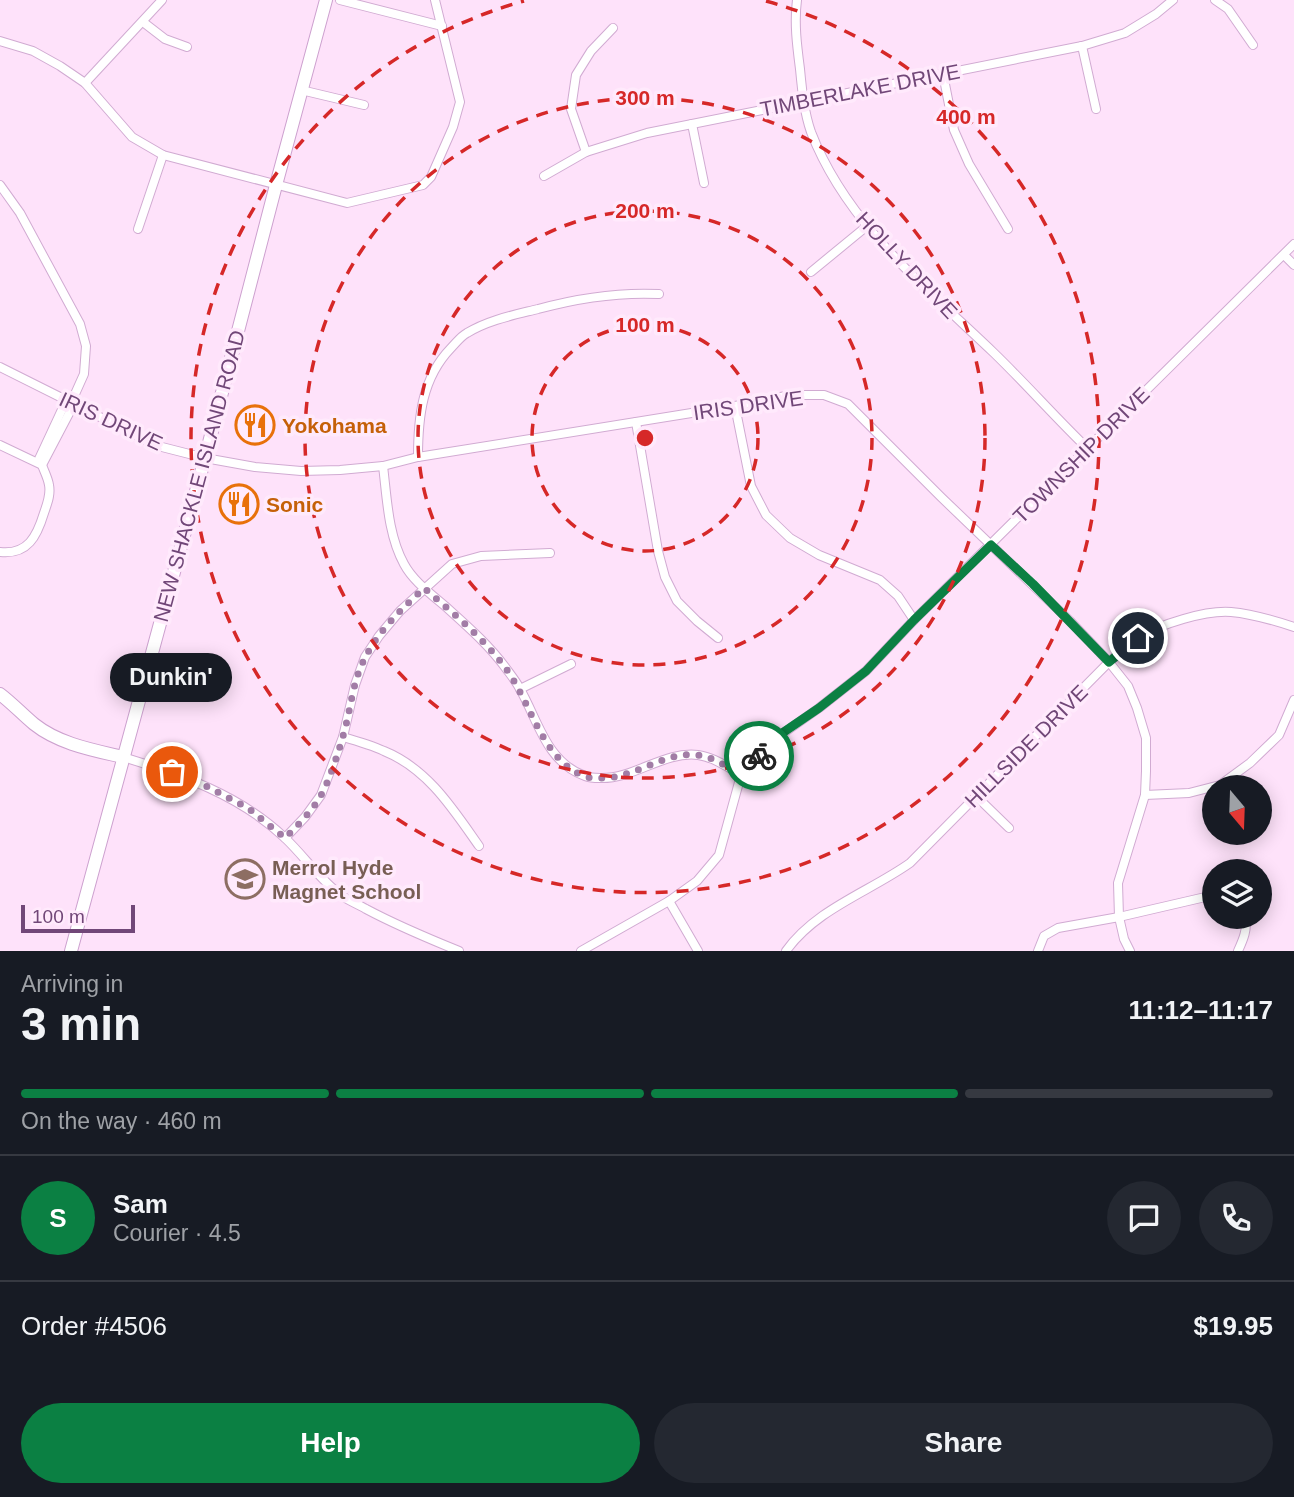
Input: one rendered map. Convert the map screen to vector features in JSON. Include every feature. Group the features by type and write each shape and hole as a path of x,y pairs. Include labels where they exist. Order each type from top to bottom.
{"main road":[{"name":"NEW SHACKLE ISLAND ROAD","path":"71,951 326,0"},
{"path":"0,694 35,725 55,737 123,757"}],"street":[{"path":"85,83 162,0"},
{"path":"340,0 442,26"},
{"path":"0,41 33,51 85,83 132,137 163,155 347,202 423,184 431,177 453,127 460,102 435,0"},
{"name":"HOLLY DRIVE","path":"797,0 797,47 803,101 811,131 841,190 867,226 946,310 994,353 1087,448"},
{"name":"TIMBERLAKE DRIVE","path":"544,176 586,152 647,132 1082,46 1125,33 1173,0"},
{"path":"1215,0 1228,9 1252,46"},
{"path":"143,22 165,40 187,47"},
{"path":"586,152 571,110 576,75 591,51 613,28"},
{"path":"1082,46 1096,108"},
{"path":"943,74 954,130 969,164 1008,229"},
{"path":"302,90 364,105"},
{"path":"692,124 705,183"},
{"path":"138,229 163,155"},
{"path":"0,185 20,213 80,324 86,346 83,374 39,463"},
{"path":"811,272 867,226"},
{"name":"TOWNSHIP DRIVE","path":"581,951 669,901 697,881 719,855 741,775 775,738 866,671 914,620 1294,244"},
{"path":"1284,255 1294,265"},
{"path":"418,457 418,426 424,394 443,356 465,334 500,319 587,298 629,293 659,294"},
{"name":"IRIS DRIVE","path":"0,367 158,446 255,467 301,471 383,466 418,457 791,396 824,395 848,404 1042,593 1109,662 1128,686 1146,738 1145,795 1118,883 1119,917 1130,951"},
{"path":"735,406 751,486 766,515 790,538 819,555 880,580 898,596 914,620"},
{"path":"636,422 664,577 677,601 718,638"},
{"path":"0,444 39,463 48,479 50,492 33,540 11,553 0,552"},
{"path":"383,466 393,537 405,566 504,666 520,689 540,732 555,755 569,768 587,777 611,778 676,756 698,755 721,763 741,775"},
{"path":"285,838 305,817 321,794 343,737 355,685 365,657 400,611 452,564 481,556 550,553"},
{"name":"HILLSIDE DRIVE","path":"786,951 812,923 910,863 1109,662 1138,638 1168,623 1227,612 1257,615 1294,627"},
{"path":"520,689 571,664"},
{"path":"1145,795 1189,793 1220,785 1250,763 1279,735 1294,700"},
{"path":"343,737 385,751 406,762 425,777 444,797 480,846"},
{"path":"123,757 202,784 251,810 285,838 342,896 387,920 459,951"},
{"path":"977,797 1009,828"},
{"path":"1038,951 1044,936 1058,928 1202,898"},
{"path":"669,901 698,951"},
{"path":"1238,951 1245,929"}],"way so far":[{"path":"172,772 248,808 285,838 305,817 321,794 343,737 355,685 365,657 400,611 424,588 485,644 504,666 520,689 540,732 555,755 569,768 587,777 611,778 676,756 698,755 721,763 741,775 759,756"}],"place":[{"name":"Yokohama","path":"255,425"},
{"name":"Sonic","path":"239,504"},
{"name":"Dunkin'","path":"172,772"},
{"name":"Merrol Hyde Magnet School","path":"245,879"}],"route":[{"path":"759,756 775,738 866,671 991,545 1109,662 1138,638"}]}
